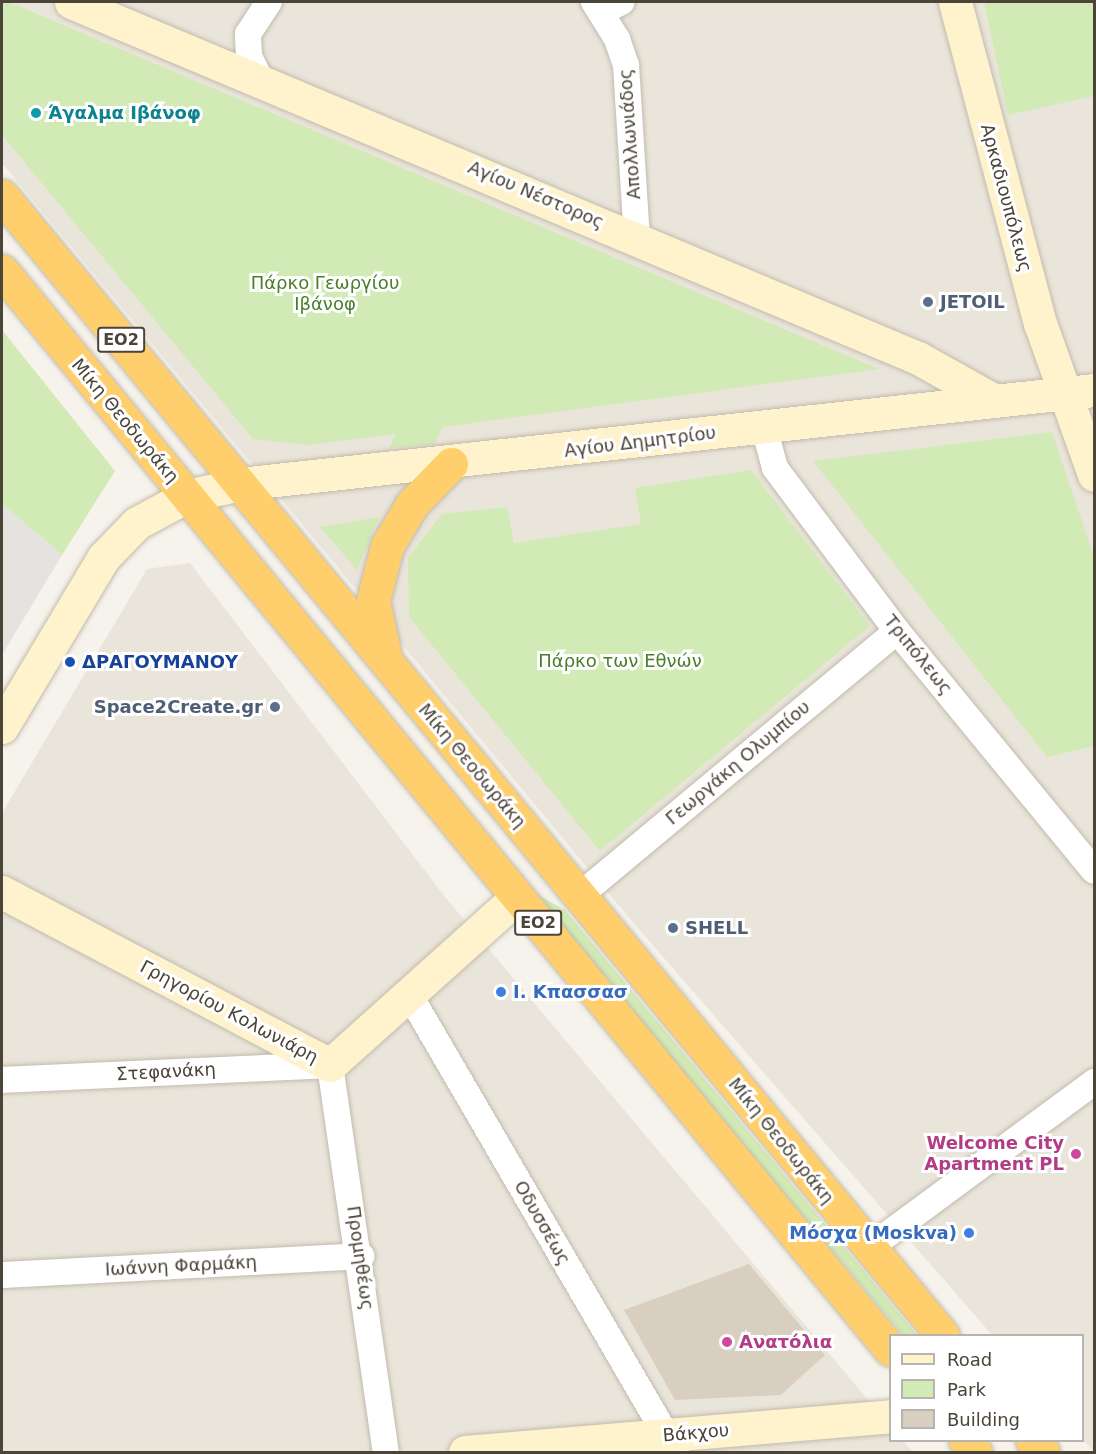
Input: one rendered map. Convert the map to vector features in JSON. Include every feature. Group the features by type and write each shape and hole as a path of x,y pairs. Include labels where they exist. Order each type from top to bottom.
{"highway":[{"name":"Μίκη Θεοδωράκη","path":"2,196 942,1334"},
{"name":"Μίκη Θεοδωράκη","path":"2,272 889,1347"},
{"path":"387,663 373,607 382,560 407,511 451,464"}],"street":[{"name":"Αγίου Νέστορος","path":"71,2 260,79 934,365 995,401"},
{"path":"260,79 249,56 248,34 269,2"},
{"name":"Αρκαδιουπόλεως","path":"955,2 1011,223 1080,391 1095,475"},
{"name":"Απολλωνιάδος","path":"606,5 626,65 637,238"},
{"name":"Αγίου Δημητρίου","path":"6,708 103,558 137,523 186,496 240,484 451,464 1080,391"},
{"name":"Τριπόλεως","path":"764,427 775,468 897,631 1095,871"},
{"name":"Γεωργάκη Ολυμπίου","path":"579,896 897,631"},
{"name":"Γρηγορίου Κολωνιάρη","path":"2,892 330,1065 517,897"},
{"name":"Οδυσσέως","path":"409,994 671,1444"},
{"name":"Στεφανάκη","path":"2,1080 330,1065"},
{"name":"Προμηθέως","path":"330,1065 361,1256 386,1452"},
{"path":"869,1248 1095,1082"},
{"name":"Ιωάννη Φαρμάκη","path":"2,1275 361,1256"},
{"name":"Βάκχου","path":"465,1452 671,1444 889,1416"}],"shaded area":[{"path":"2,2 1094,2 1094,1452 1084,1441 1084,1334 991,1334 630,919 2,163"},
{"path":"2,504 62,555 2,655"},
{"path":"190,563 445,897 889,1425 889,1442 904,1442 913,1452 2,1452 2,813 147,569"}],"green space":[{"name":"Πάρκο Γεωργίου Ιβάνοφ","path":"2,2 9,2 879,369 443,427 434,444 390,448 395,434 308,445 253,439 2,135"},
{"path":"984,2 1094,2 1094,96 1008,115"},
{"path":"2,330 115,471 62,555 2,504"},
{"path":"1052,432 1094,557 1094,746 1047,757 813,461"},
{"name":"Πάρκο των Εθνών","path":"751,470 870,626 600,851 409,617 408,558 442,514 507,507 514,543 641,524 635,488"},
{"path":"379,517 357,570 320,527"},
{"path":"529,890 565,910 916,1334 902,1334"}],"building":[{"name":"Ανατόλια","path":"749,1264 825,1355 781,1395 675,1400 624,1310"}],"place":[{"name":"Άγαλμα Ιβάνοφ","path":"36,113"},
{"name":"JETOIL","path":"928,302"},
{"name":"ΔΡΑΓΟΥΜΑΝΟΥ","path":"70,662"},
{"name":"Space2Create.gr","path":"275,707"},
{"name":"SHELL","path":"673,928"},
{"name":"Ι. Κπασσασ","path":"501,992"},
{"name":"Welcome City Apartment PL","path":"1076,1154"},
{"name":"Μόσχα (Moskva)","path":"969,1233"},
{"name":"Ανατόλια","path":"727,1342"}]}
